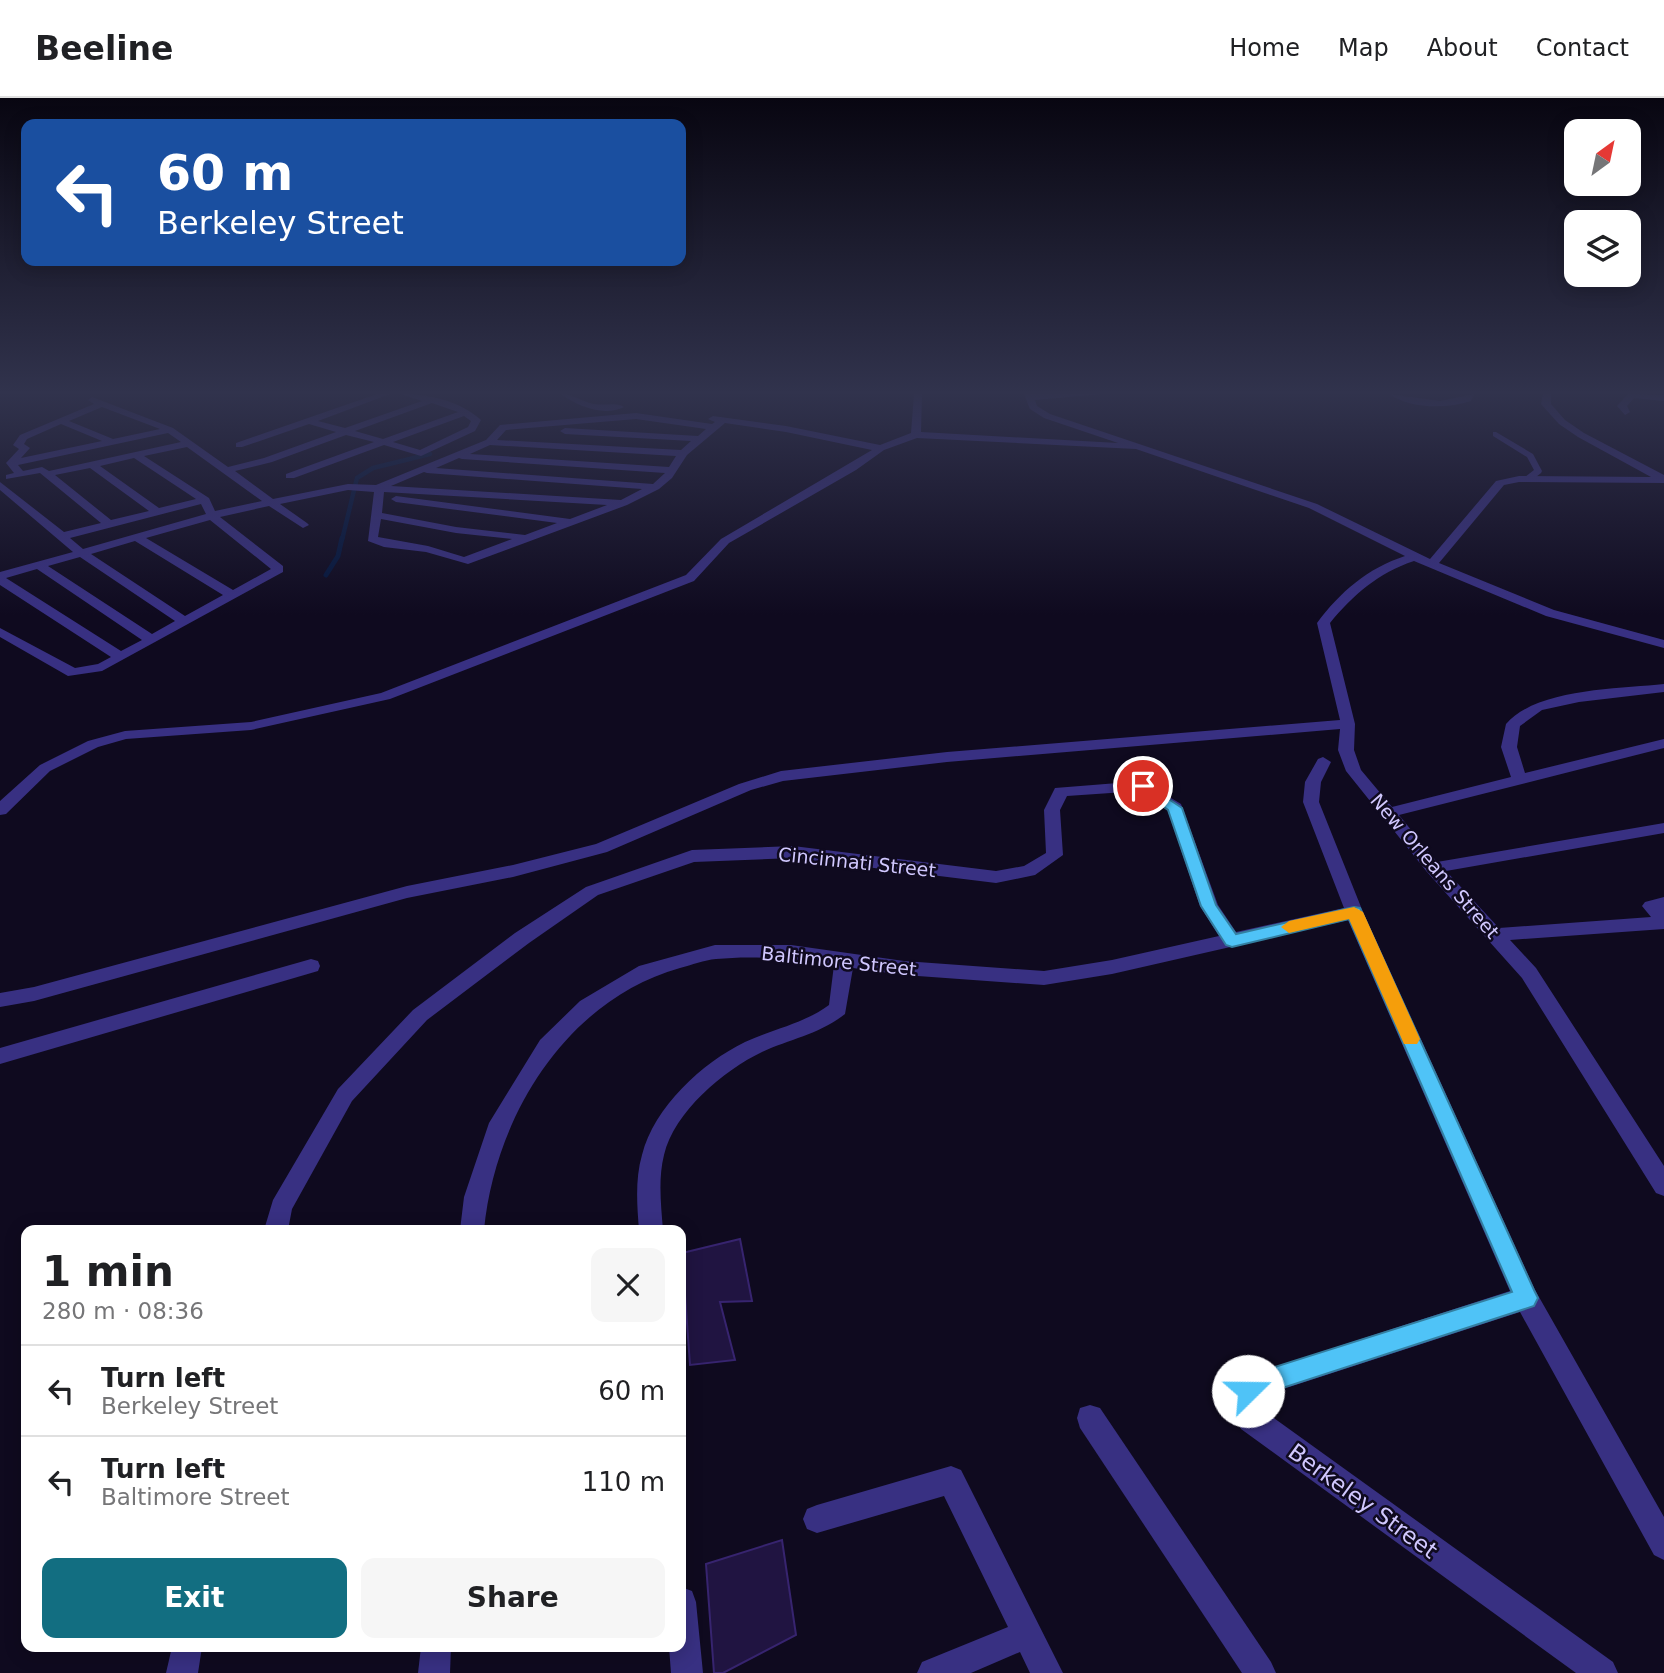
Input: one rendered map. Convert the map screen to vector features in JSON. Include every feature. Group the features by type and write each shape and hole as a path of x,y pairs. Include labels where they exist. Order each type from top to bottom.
{"street":[{"path":"15,468 22,475"},
{"path":"47,474 76,468"},
{"path":"96,468 156,511"},
{"path":"0,632 73,673 102,667 279,569 212,516 205,500 156,468"},
{"path":"219,468 303,525"},
{"path":"224,471 238,468"},
{"path":"290,476 314,468"},
{"path":"380,492 426,468"},
{"path":"635,468 670,470"},
{"path":"380,492 372,539 384,544 428,549 464,561 623,503 655,487 668,476 672,468"},
{"path":"0,810 45,768 93,744 125,735 251,726 385,696 690,578 725,541 853,468"},
{"path":"1196,468 1313,506 1415,557 1550,612 1664,644"},
{"path":"1642,468 1664,480"},
{"path":"0,479 42,470 109,524"},
{"path":"420,470 655,487"},
{"path":"1432,564 1500,483 1528,479 1664,480"},
{"path":"0,485 80,552 184,621"},
{"path":"0,578 80,552 212,516 348,487 362,486 380,492 570,522"},
{"path":"380,492 623,503"},
{"path":"63,537 205,500"},
{"path":"376,515 456,530 529,538"},
{"path":"136,537 231,594"},
{"name":"New Orleans Street","path":"1415,557 1390,564 1350,590 1323,623 1348,724 1346,750 1354,771 1433,868 1529,973 1664,1186"},
{"path":"38,565 150,639"},
{"path":"0,578 119,656"},
{"path":"1519,778 1509,747 1513,724 1537,707 1579,698 1664,688"},
{"path":"0,1000 34,994 407,892 513,871 601,848 745,787 781,776 947,757 1348,724"},
{"path":"1388,813 1664,743"},
{"path":"1324,762 1313,782 1311,802 1354,912 1526,1298 1664,1545"},
{"name":"Cincinnati Street","path":"277,1225 281,1207 345,1096 420,1015 522,938 592,891 692,856 793,852 996,877 1029,871 1055,855 1052,810 1061,791 1143,786 1175,808 1209,906 1232,941"},
{"path":"1433,868 1664,828"},
{"path":"1664,903 1651,906 1664,922"},
{"name":"Baltimore Street","path":"472,1225 475,1197 500,1123 547,1046 587,1006 646,971 715,951 791,952 904,968 1044,978 1112,967 1354,912"},
{"path":"1494,935 1664,922"},
{"path":"651,1225 649,1174 657,1142 678,1110 705,1081 752,1048 824,1021 838,1009 844,960"},
{"path":"0,1056 311,966"},
{"name":"Berkeley Street","path":"1526,1298 1262,1383 1248,1391 1245,1409 1251,1419 1279,1440 1602,1673"},
{"path":"1090,1418 1260,1673"},
{"path":"817,1519 951,1480 1047,1673"},
{"path":"933,1673 1027,1634"},
{"path":"182,1673 186,1652"},
{"path":"434,1673 436,1652"},
{"path":"685,1652 687,1673"}],"lane":[{"path":"1528,479 1538,471 1536,468"}],"building":[{"path":"740,1239 752,1301 720,1302 735,1360 690,1365 686,1252"},
{"path":"782,1540 796,1635 723,1673 714,1673 706,1564"}],"waterway":[{"path":"342,540 357,478 375,468"},
{"path":"326,575 338,556 342,538"}],"slow traffic":[{"path":"1289,927 1354,912 1411,1039"}],"route":[{"path":"1143,786 1175,808 1209,906 1232,941 1354,912 1526,1298 1262,1383 1248,1391"}]}
